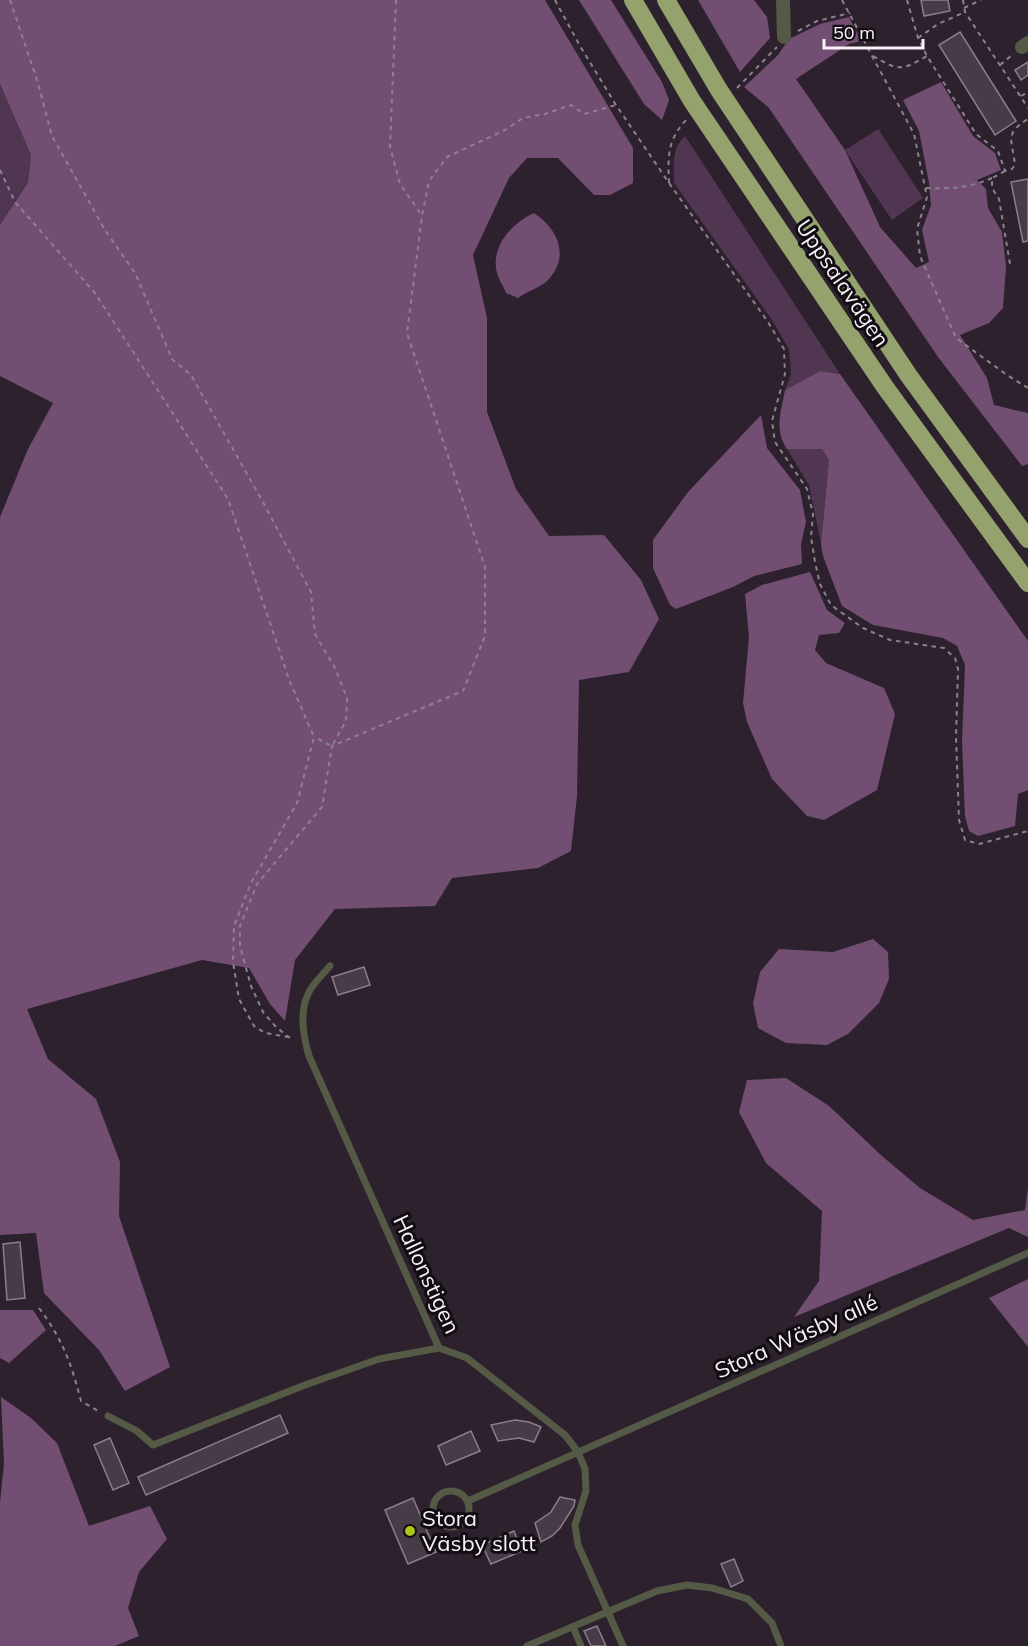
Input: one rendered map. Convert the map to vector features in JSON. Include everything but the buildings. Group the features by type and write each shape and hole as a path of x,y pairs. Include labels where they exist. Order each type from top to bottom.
{"highway":[{"name":"Uppsalavägen","path":"633,0 692,101 878,377 1028,583"},
{"name":"Uppsalavägen","path":"666,0 719,90 909,376 1028,538"}],"street":[{"path":"783,0 784,38"}],"lane":[{"name":"Hallonstigen","path":"330,966 310,989 303,1011 304,1039 309,1056 439,1348 467,1358 565,1435 578,1452 585,1469 586,1491 575,1525 578,1545 623,1646"},
{"name":"Stora Wäsby allé","path":"468,1500 1028,1253"},
{"path":"108,1416 137,1431 153,1445 305,1385 379,1359 439,1348"},
{"path":"446,1491 459,1492 468,1500 470,1506 468,1516 462,1525 452,1528 441,1525 434,1516 433,1504 446,1491"},
{"path":"527,1646 657,1591 687,1586 712,1588 748,1599 772,1623 781,1646"},
{"path":"573,1627 581,1646"}],"path":[{"path":"10,0 38,83 52,136 105,230 135,273 172,359 191,375 311,592 315,634 335,668 347,698 346,721 332,747 322,807 257,884 240,926 240,946 250,986 263,1012 290,1038"},
{"path":"396,0 390,147 400,184 422,216"},
{"path":"555,0 616,105 768,322 784,349 785,374 772,421 775,442 807,489 813,513 811,537 815,562 820,584 831,605 863,628 890,640 944,648 955,658 958,669 959,820 965,840 979,844 1028,831"},
{"path":"842,0 915,134 927,197 917,229 920,256 956,338 1028,388"},
{"path":"907,0 918,38 927,56 976,134 998,152 1005,171"},
{"path":"963,0 964,10 1028,108"},
{"path":"918,38 981,0"},
{"path":"871,56 891,66 906,68 927,56"},
{"path":"1021,96 1028,92"},
{"path":"332,747 463,691 484,636 485,567 408,333 422,216 429,181 447,157 505,130 523,117 545,114 571,105 584,114 616,105"},
{"path":"669,183 668,153 675,132 687,119"},
{"path":"926,188 962,188 978,185 1011,169 1016,165 1011,135 1013,128 1028,119"},
{"path":"0,170 15,202 95,293 228,498 290,682 314,737 332,747"},
{"path":"992,178 992,188 999,199 1010,264"},
{"path":"304,1039 265,1033 254,1026 239,999 233,962 234,926 251,883 297,803 314,737"},
{"path":"39,1308 57,1332 72,1369 81,1401 108,1416"}],"shaded area":[{"path":"0,0 545,0 633,148 633,183 610,195 594,195 558,158 527,158 509,178 473,255 487,318 487,412 516,489 549,536 604,535 641,580 659,619 629,672 579,680 577,796 571,851 538,868 452,878 435,906 335,909 295,960 285,1021 270,1004 249,968 202,960 27,1009 48,1059 96,1099 120,1162 119,1216 170,1367 125,1391 99,1350 44,1293 36,1233 0,1235 0,517 28,449 53,403 0,376 0,225 28,182 31,155 0,84"},
{"path":"579,0 611,0 662,82 669,100 662,120 644,104"},
{"path":"698,0 754,0 767,17 770,38 740,72"},
{"path":"849,17 861,41 849,44 796,79 845,150 880,227 916,268 929,262 922,230 931,205 919,131 903,100 941,82 973,136 995,153 1001,170 977,180 986,189 988,208 1002,232 1006,266 1003,308 989,323 960,335 987,378 994,405 1028,413 1028,464 1022,466 938,357 769,108 744,87 778,55 789,39 820,24"},
{"path":"0,84 31,155 28,181 0,225"},
{"path":"878,129 923,198 892,220 845,150"},
{"path":"685,136 840,374 820,371 785,390 791,374 789,349 772,320 674,183 675,152"},
{"path":"534,213 550,227 560,253 554,272 547,281 518,298 506,293 498,276 496,256 499,246 510,230"},
{"path":"820,371 840,374 1028,641 1028,790 1018,794 1015,826 978,836 969,831 965,816 962,741 965,665 957,646 943,638 873,625 842,606 823,556 821,544 829,460 822,449 787,449 780,428 780,413 785,390"},
{"path":"761,415 767,448 800,490 806,522 801,544 802,564 754,576 733,587 676,609 670,605 653,568 653,540 688,492"},
{"path":"787,449 823,449 829,460 821,544 809,485"},
{"path":"810,572 827,610 845,623 839,633 819,635 815,650 826,663 884,688 895,714 877,790 824,820 807,816 772,779 747,722 743,703 749,637 745,594 762,585"},
{"path":"873,939 888,952 889,979 879,1003 848,1034 827,1045 786,1043 758,1028 753,1003 760,972 779,949 833,952"},
{"path":"786,1078 829,1106 920,1188 973,1220 1025,1210 1028,1188 1028,1237 1009,1228 794,1317 819,1281 822,1211 766,1163 739,1112 747,1080"},
{"path":"1028,1279 1028,1347 989,1298"},
{"path":"0,1310 33,1310 46,1330 9,1363 0,1358"},
{"path":"1,1397 31,1418 57,1443 89,1526 150,1506 167,1539 139,1572 128,1608 139,1636 115,1646 0,1646 0,1502 4,1464"}],"place":[{"name":"Stora Väsby slott","path":"410,1531"}]}
